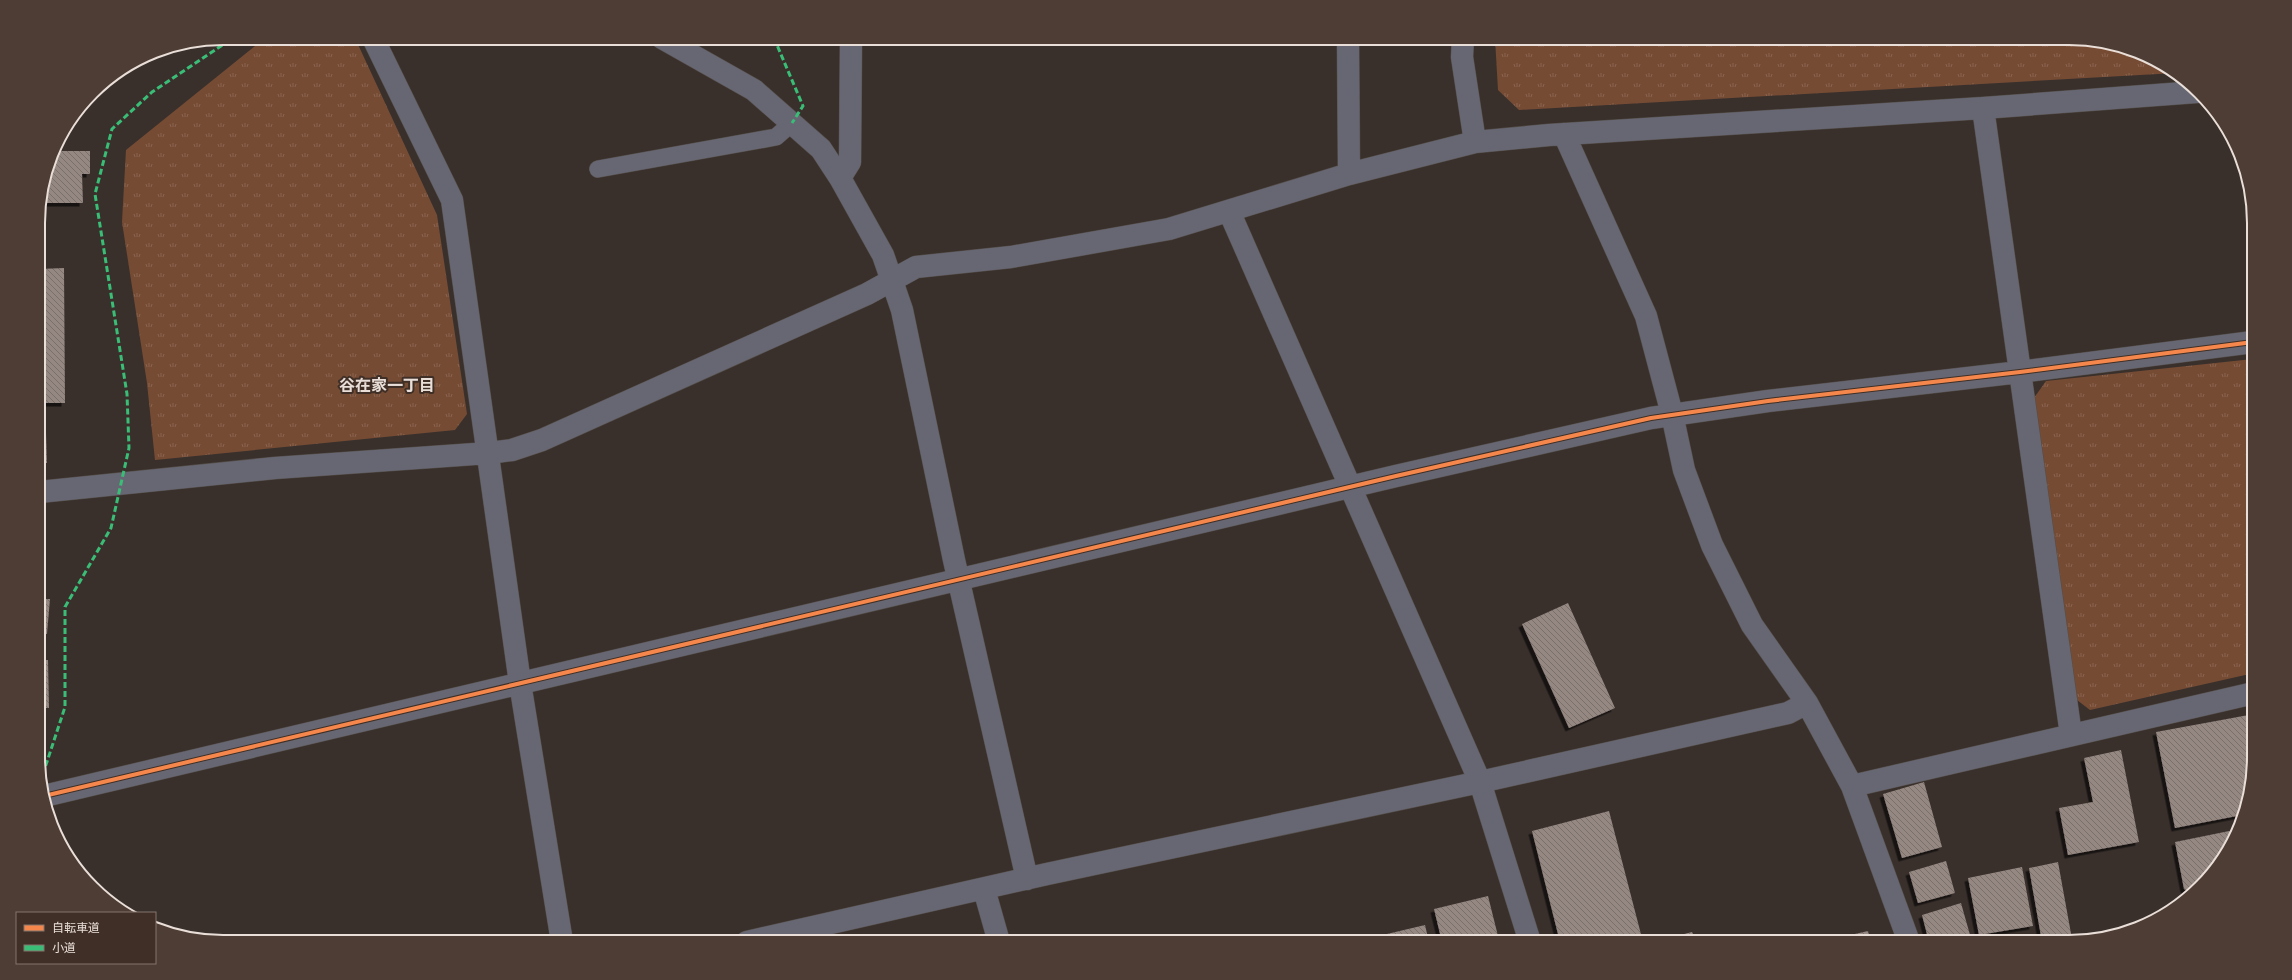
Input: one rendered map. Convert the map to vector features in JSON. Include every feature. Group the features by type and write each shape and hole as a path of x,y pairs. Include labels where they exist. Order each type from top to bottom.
{"street":[{"path":"376,45 452,200 489,453 520,683 561,935"},
{"path":"674,45 754,90 821,149 840,178 883,255 902,310 958,579 1027,879"},
{"path":"840,178 850,162 851,45"},
{"path":"1348,45 1350,174"},
{"path":"1463,45 1462,57 1475,142"},
{"path":"45,491 275,468 489,453 512,450 542,440 867,294 916,267 1011,256 1154,231 1229,212 1350,174 1475,142 1564,134 1983,108 2190,93"},
{"path":"1983,108 2071,734"},
{"path":"1564,134 1646,316 1672,414 1684,470 1712,545 1752,625 1807,704 1852,786 1906,935"},
{"path":"1229,212 1480,782 1528,935"},
{"path":"49,795 958,579 1672,414 2247,343"},
{"path":"1852,786 2071,734 2247,695"},
{"path":"779,935 1027,879 1480,782 1788,713 1807,704"},
{"path":"984,889 997,935"}],"lane":[{"path":"598,169 776,137 792,123"}],"green space":[{"path":"256,45 358,45 437,215 467,414 455,430 155,460 147,383 122,222 126,150"},
{"path":"1495,45 2081,45 2104,48 2126,54 2148,63 2166,74 1519,110 1498,90"},
{"path":"2247,360 2247,675 2090,710 2077,700 2034,398 2046,381"}],"building":[{"path":"60,151 90,151 90,174 82,174 83,203 46,203 48,188 54,166"},
{"path":"64,268 65,403 45,403 45,269"},
{"path":"45,403 47,463 45,463"},
{"path":"45,599 50,599 47,634 45,634"},
{"path":"1568,603 1615,708 1569,728 1522,624"},
{"path":"45,660 48,660 49,708 45,708"},
{"path":"2247,715 2247,769 2244,792 2237,816 2175,828 2156,732"},
{"path":"2121,750 2139,842 2068,855 2059,808 2093,802 2084,758"},
{"path":"1924,782 1942,847 1902,858 1883,794"},
{"path":"1609,811 1641,935 1558,935 1532,831"},
{"path":"2231,831 2217,856 2203,874 2186,891 2184,889 2175,842"},
{"path":"1946,861 1955,893 1918,903 1909,872"},
{"path":"2058,862 2071,935 2041,935 2029,868"},
{"path":"2022,867 2033,926 1979,935 1968,878"},
{"path":"1488,896 1498,935 1440,935 1434,909"},
{"path":"1961,903 1970,935 1927,935 1922,915"},
{"path":"1425,925 1427,935 1383,935"},
{"path":"1868,931 1869,935 1850,935"},
{"path":"1692,932 1694,935 1680,935"}],"marked path":[{"path":"45,768 65,707 65,607 111,528 129,448 127,394 95,194 112,129 152,92 222,45"},
{"path":"777,45 803,106 792,123"}],"cycle path":[{"path":"49,795 1396,476 1651,418 1768,401 2020,372 2247,343"}],"district":[{"name":"谷在家一丁目","path":"387,385"}]}
